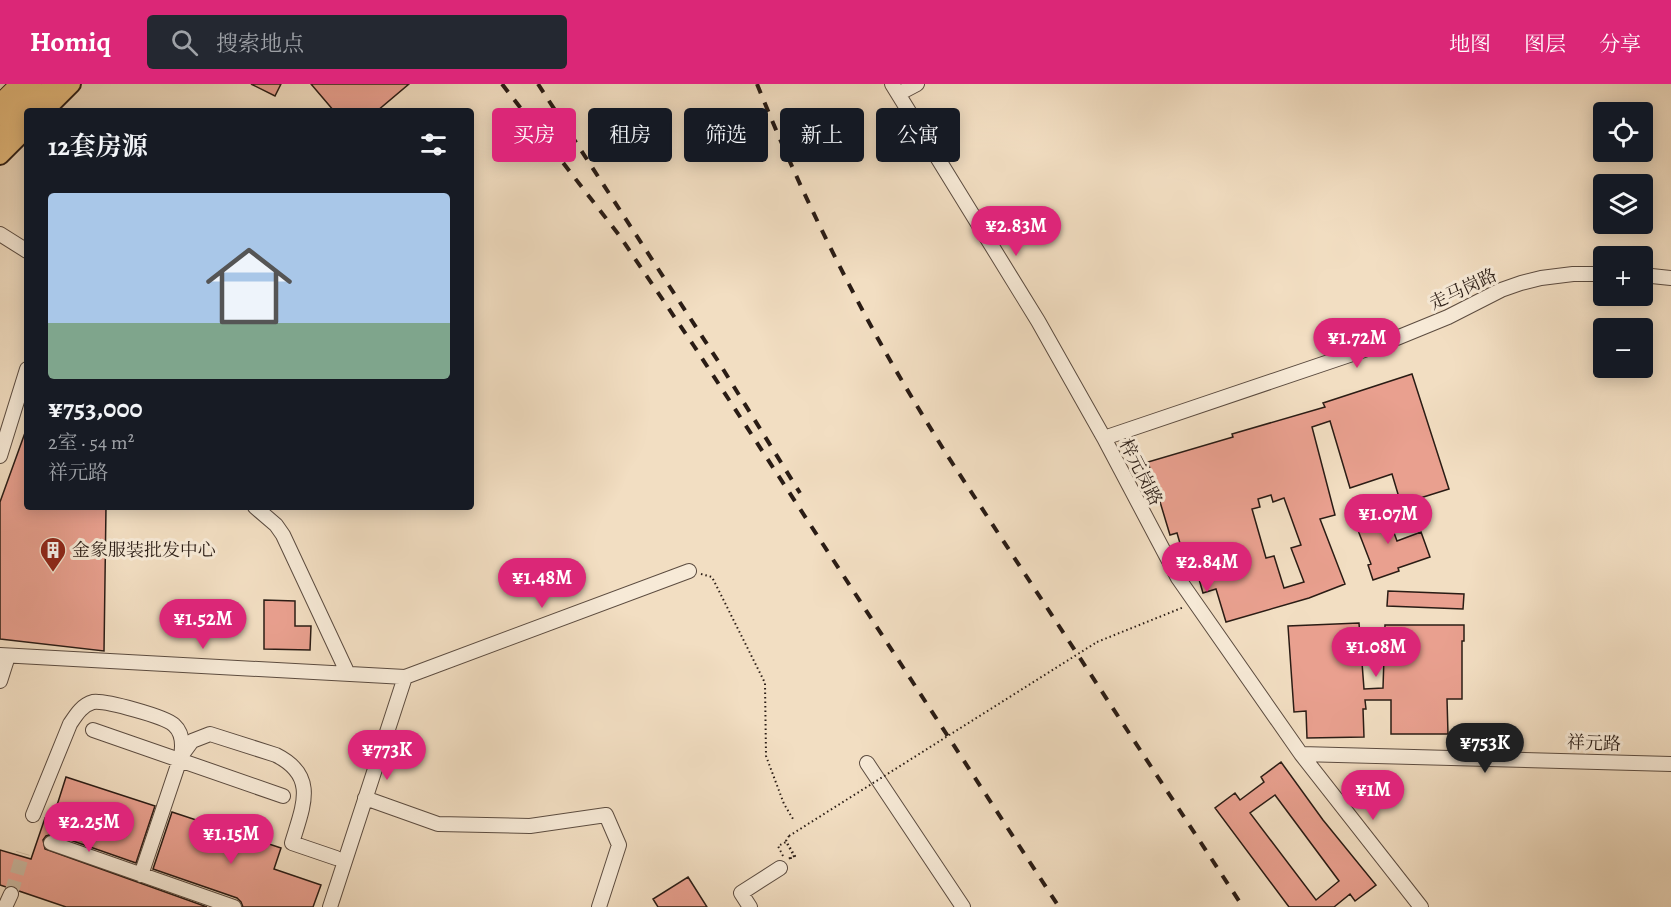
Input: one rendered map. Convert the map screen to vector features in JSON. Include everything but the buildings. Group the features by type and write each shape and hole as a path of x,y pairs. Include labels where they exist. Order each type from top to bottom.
{"highway":[{"path":"0,105 21,84"},
{"path":"32,108 56,84"},
{"path":"0,140 24,116"}],"main road":[{"path":"0,118 34,84"},
{"path":"48,108 72,84"},
{"path":"0,156 24,132"}],"street":[{"path":"895,89 916,84"},
{"name":"梓元岗路","path":"895,89 1038,321 1104,438 1161,549 1194,603 1300,754 1421,907"},
{"path":"0,234 24,249"},
{"name":"走马岗路","path":"1104,438 1382,344 1521,284 1573,273 1593,274"},
{"path":"1653,276 1671,278"},
{"path":"0,456 24,379"},
{"path":"258,510 276,525 283,535 348,674"},
{"path":"0,681 4,656 405,677 689,571"},
{"path":"332,906 405,677"},
{"path":"33,815 70,724 77,712 92,702 118,705 173,723 183,743 180,758 141,875"},
{"path":"93,730 180,758 283,796"},
{"path":"180,758 192,741 210,734 285,760 300,774 305,798 292,843 336,858"},
{"name":"祥元路","path":"1300,754 1671,764"},
{"path":"867,764 963,907"},
{"path":"365,798 438,824 530,826 606,815 619,845 602,905"},
{"path":"51,843 234,907"},
{"path":"750,907 741,892 783,864"},
{"path":"5,907 11,894"}],"path":[{"path":"689,571 712,577 765,683 766,756 784,804 794,819"},
{"path":"783,864 795,856 786,841 789,836 1097,642 1194,603"},
{"path":"786,842 794,856 783,864 778,846 786,842"}],"tunnel":[{"path":"11,894 23,853"}],"railway":[{"path":"502,84 619,235 694,346 1059,907"},
{"path":"538,84 718,361 800,493"},
{"path":"757,84 798,181 828,244 902,382 947,455 1243,907"}],"place":[{"name":"金象服装批发中心","path":"53,573"}]}
